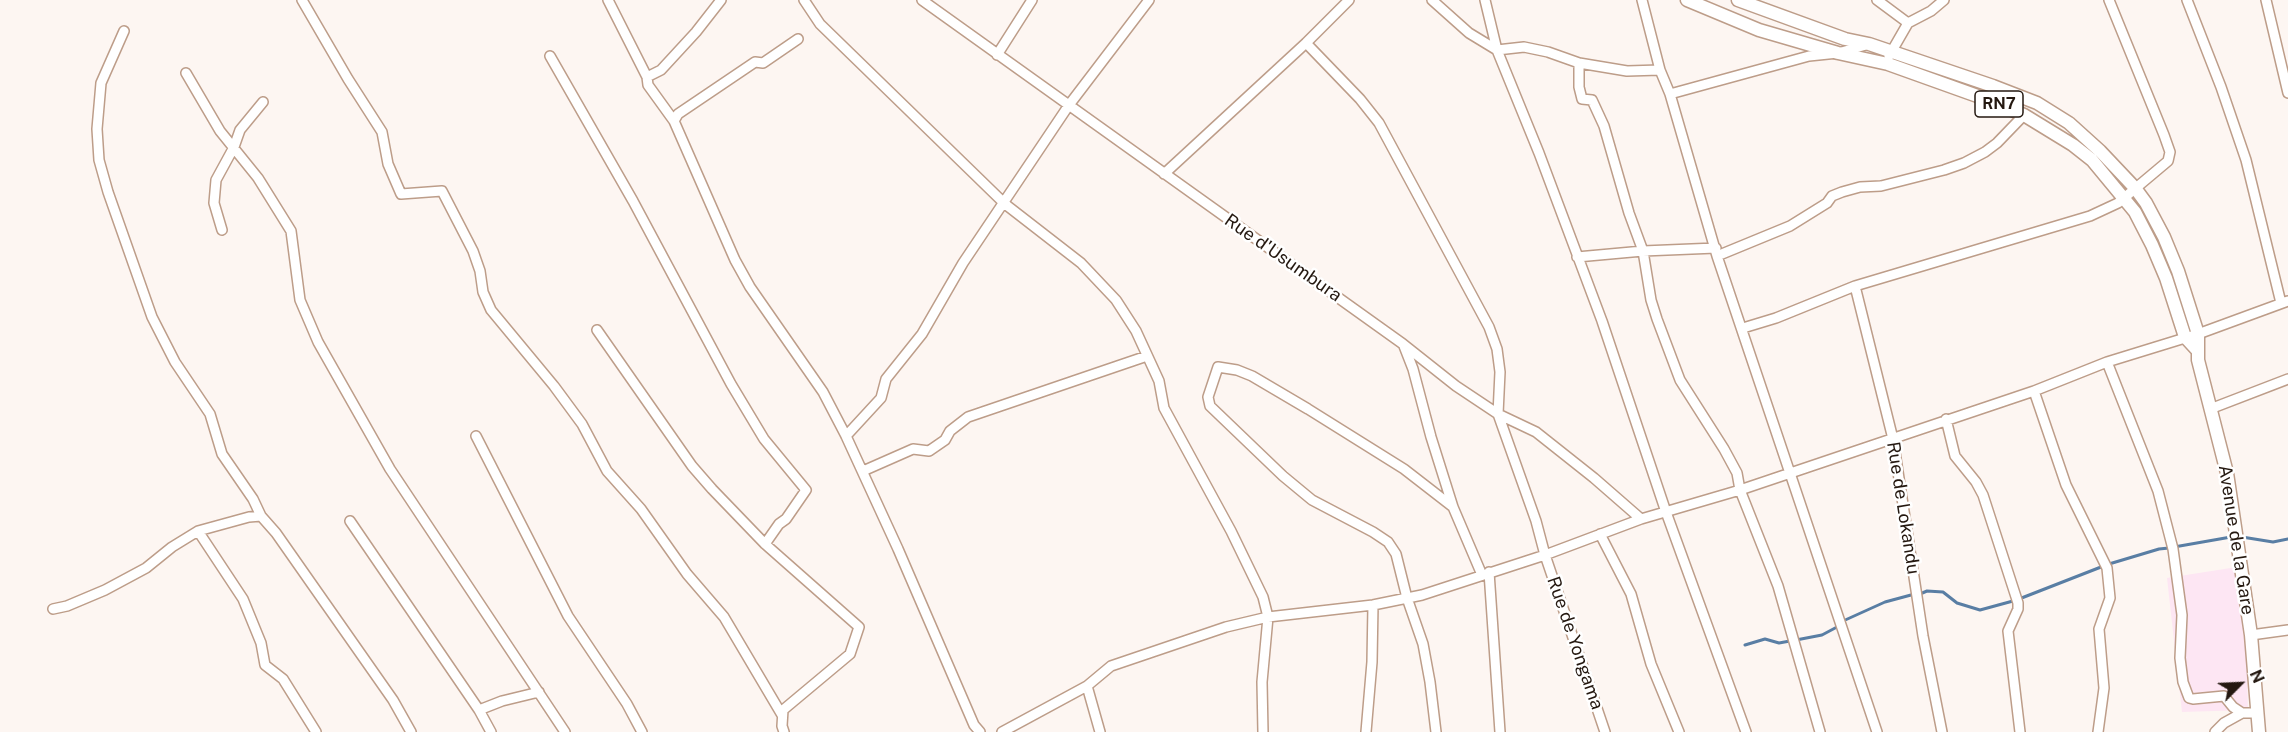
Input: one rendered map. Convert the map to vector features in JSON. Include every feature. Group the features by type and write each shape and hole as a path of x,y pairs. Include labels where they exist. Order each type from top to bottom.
{"main road":[{"name":"RN7","path":"1687,0 1759,30 1838,53 1888,58 1993,86 2037,103 2069,123 2100,151 2146,203 2164,237 2178,272 2198,334 2197,350"},
{"name":"RN7","path":"1738,0 1845,39 1869,44 1888,58 2024,115 2079,150 2092,160 2135,212 2166,278 2185,337 2197,350"},
{"name":"Avenue de la Gare","path":"2197,350 2227,473 2251,635 2259,732"}],"street":[{"path":"302,0 382,132 388,164 401,194 442,191 473,251 480,271 483,292 491,310 554,386 582,424 607,471 641,509 687,574 724,617 782,715 784,732"},
{"path":"608,0 647,77 648,85 674,121 735,260 750,287 823,392 846,436 974,725 980,732"},
{"path":"647,77 661,70 696,32 721,0"},
{"path":"804,0 820,24 1005,204 1081,263 1116,300 1136,331 1159,381 1164,408 1231,531 1263,597 1268,617 1262,682 1263,732"},
{"name":"Rue d'Usumbura","path":"922,0 1403,344 1456,386 1498,414 1536,432 1641,519"},
{"path":"998,55 1032,0"},
{"path":"846,436 881,398 889,374 922,334 963,263 1005,204 1069,105 1149,0"},
{"path":"1164,174 1306,43 1349,0"},
{"path":"1432,0 1469,33 1497,50 1524,47 1548,52 1579,63 1627,71 1660,70"},
{"path":"1485,0 1497,50 1539,153 1625,387 1666,512 1746,732"},
{"path":"1642,0 1660,70 1670,94 1716,252 1877,732"},
{"path":"1877,0 1908,23"},
{"path":"1888,58 1908,23 1931,11 1944,0"},
{"path":"1743,328 1776,318 1855,286 2090,216 2112,207 2168,161 2170,152 2109,0"},
{"path":"1002,732 1087,686 1111,666 1226,627 1268,617 1373,605 1422,595 1545,555 1641,519 1740,490 1893,439 1946,419 2034,391 2107,362 2198,334 2284,302 2246,160 2221,87 2187,0"},
{"path":"2266,0 2288,93"},
{"path":"124,31 101,83 98,106 99,160 152,317 175,362 210,414 222,454 253,499 261,516 276,533 393,700 411,732"},
{"path":"674,121 678,114 755,62 763,63 798,39"},
{"path":"1306,43 1360,99 1379,123 1489,327 1497,349 1500,372 1498,414"},
{"path":"1670,94 1809,56 1838,53 1869,44"},
{"path":"550,56 633,201 731,384 764,439 806,490 765,544"},
{"path":"1579,63 1579,87 1582,99 1592,100 1604,126 1629,213 1643,251 1654,310 1680,380 1737,473 1740,490 1778,586 1820,732"},
{"path":"186,73 220,131 258,178 291,231 300,300 329,362 390,469 565,732"},
{"path":"222,230 214,203 216,180 234,147 240,130 263,102"},
{"path":"1577,257 1643,251 1716,252 1790,226 1827,202 1832,196 1842,192 1860,187 1881,186 1964,163 1991,148 2024,115"},
{"name":"Rue de Lokandu","path":"1855,286 1893,439 1923,636 1942,732"},
{"path":"597,330 692,466 765,544 859,627 849,654 786,705 782,715"},
{"path":"1403,344 1413,369 1453,507 1485,573 1500,732"},
{"path":"863,471 913,449 929,451 945,440 950,432 968,417 1148,356"},
{"path":"2107,362 2158,491 2173,549 2182,615 2180,658 2183,682 2189,698 2224,696 2233,707 2242,713"},
{"path":"1436,732 1423,644 1407,598 1396,554 1388,542 1373,532 1312,500 1283,476 1210,406 1208,397 1218,367 1237,370 1252,376 1308,409 1404,469 1453,507"},
{"path":"2210,409 2288,379"},
{"path":"2034,391 2066,485 2107,568 2110,598 2099,629 2104,688 2098,732"},
{"name":"Rue de Yongama","path":"1498,414 1536,521 1545,555 1605,732"},
{"path":"1946,419 1955,456 1976,482 1983,495 2018,603 2018,609 2008,631 2020,732"},
{"path":"476,436 568,616 627,704 642,732"},
{"path":"53,609 67,606 105,590 146,568 172,547 198,531 249,517 261,516"},
{"path":"350,521 492,732"},
{"path":"198,531 243,599 261,643 265,665 283,679 316,732"},
{"path":"1600,534 1630,594 1651,664 1679,732"},
{"path":"1366,732 1372,662 1373,605"},
{"path":"2251,635 2288,630"},
{"path":"1087,686 1100,732"},
{"path":"479,710 502,701 539,692"},
{"path":"2215,732 2224,723 2242,713 2258,712"}],"shaded area":[{"path":"2237,567 2246,637 2248,710 2182,712 2167,578"}],"waterway":[{"path":"2174,547 2231,537"},
{"path":"2242,537 2273,542 2288,539"},
{"path":"2109,564 2169,548"},
{"path":"2019,599 2101,567"},
{"path":"1920,594 1927,591 1943,592 1957,603 1980,610 2013,601"},
{"path":"1843,621 1885,602 1911,595"},
{"path":"1796,640 1822,635 1837,627"},
{"path":"1745,645 1765,639 1779,643 1790,641"}]}
